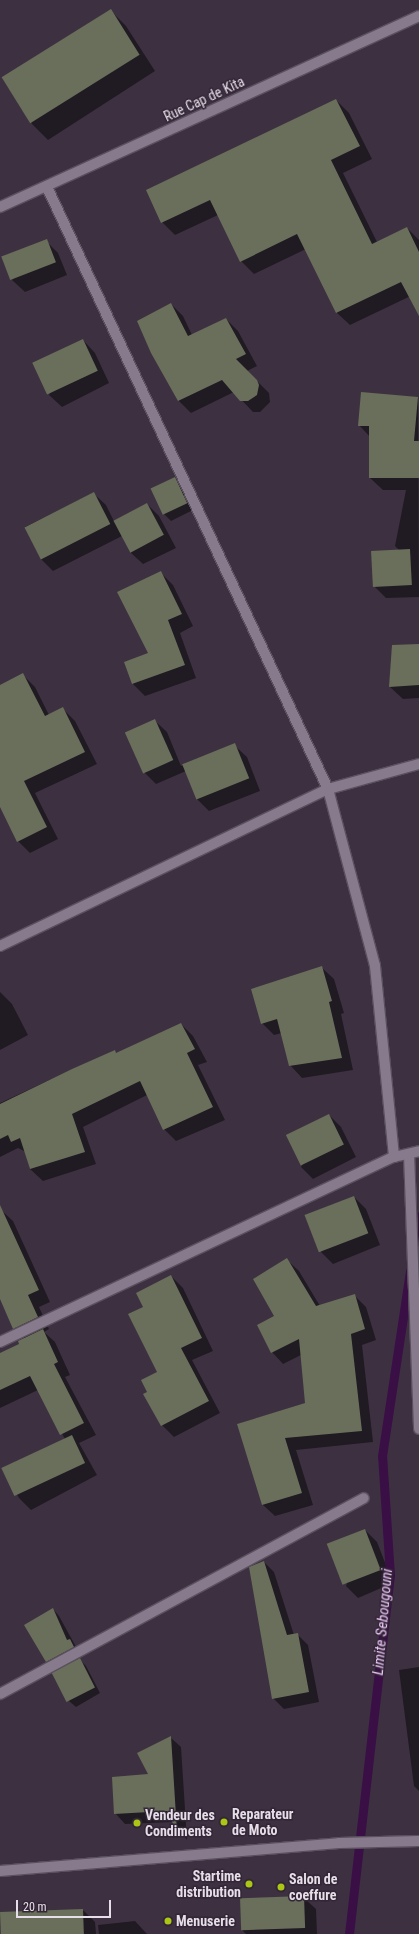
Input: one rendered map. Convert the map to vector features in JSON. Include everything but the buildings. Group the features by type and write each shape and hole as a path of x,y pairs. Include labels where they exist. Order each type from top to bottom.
{"street":[{"name":"Rue Cap de Kita","path":"0,207 47,187 419,16"},
{"path":"47,187 328,789 375,966 394,1157"},
{"path":"0,946 328,789 419,764"},
{"path":"0,1342 394,1157 414,1152 419,1429"},
{"path":"0,1694 364,1498"},
{"path":"0,1871 339,1843 419,1840"}],"waterway":[{"name":"Limite Sebougouni","path":"415,1243 419,1216"},
{"name":"Limite Sebougouni","path":"349,1934 390,1575 382,1456 410,1271"}],"place":[{"name":"Reparateur de Moto","path":"224,1822"},
{"name":"Vendeur des Condiments","path":"137,1823"},
{"name":"Startime distribution","path":"249,1884"},
{"name":"Salon de coeffure","path":"281,1887"},
{"name":"Menuserie","path":"168,1921"}]}
